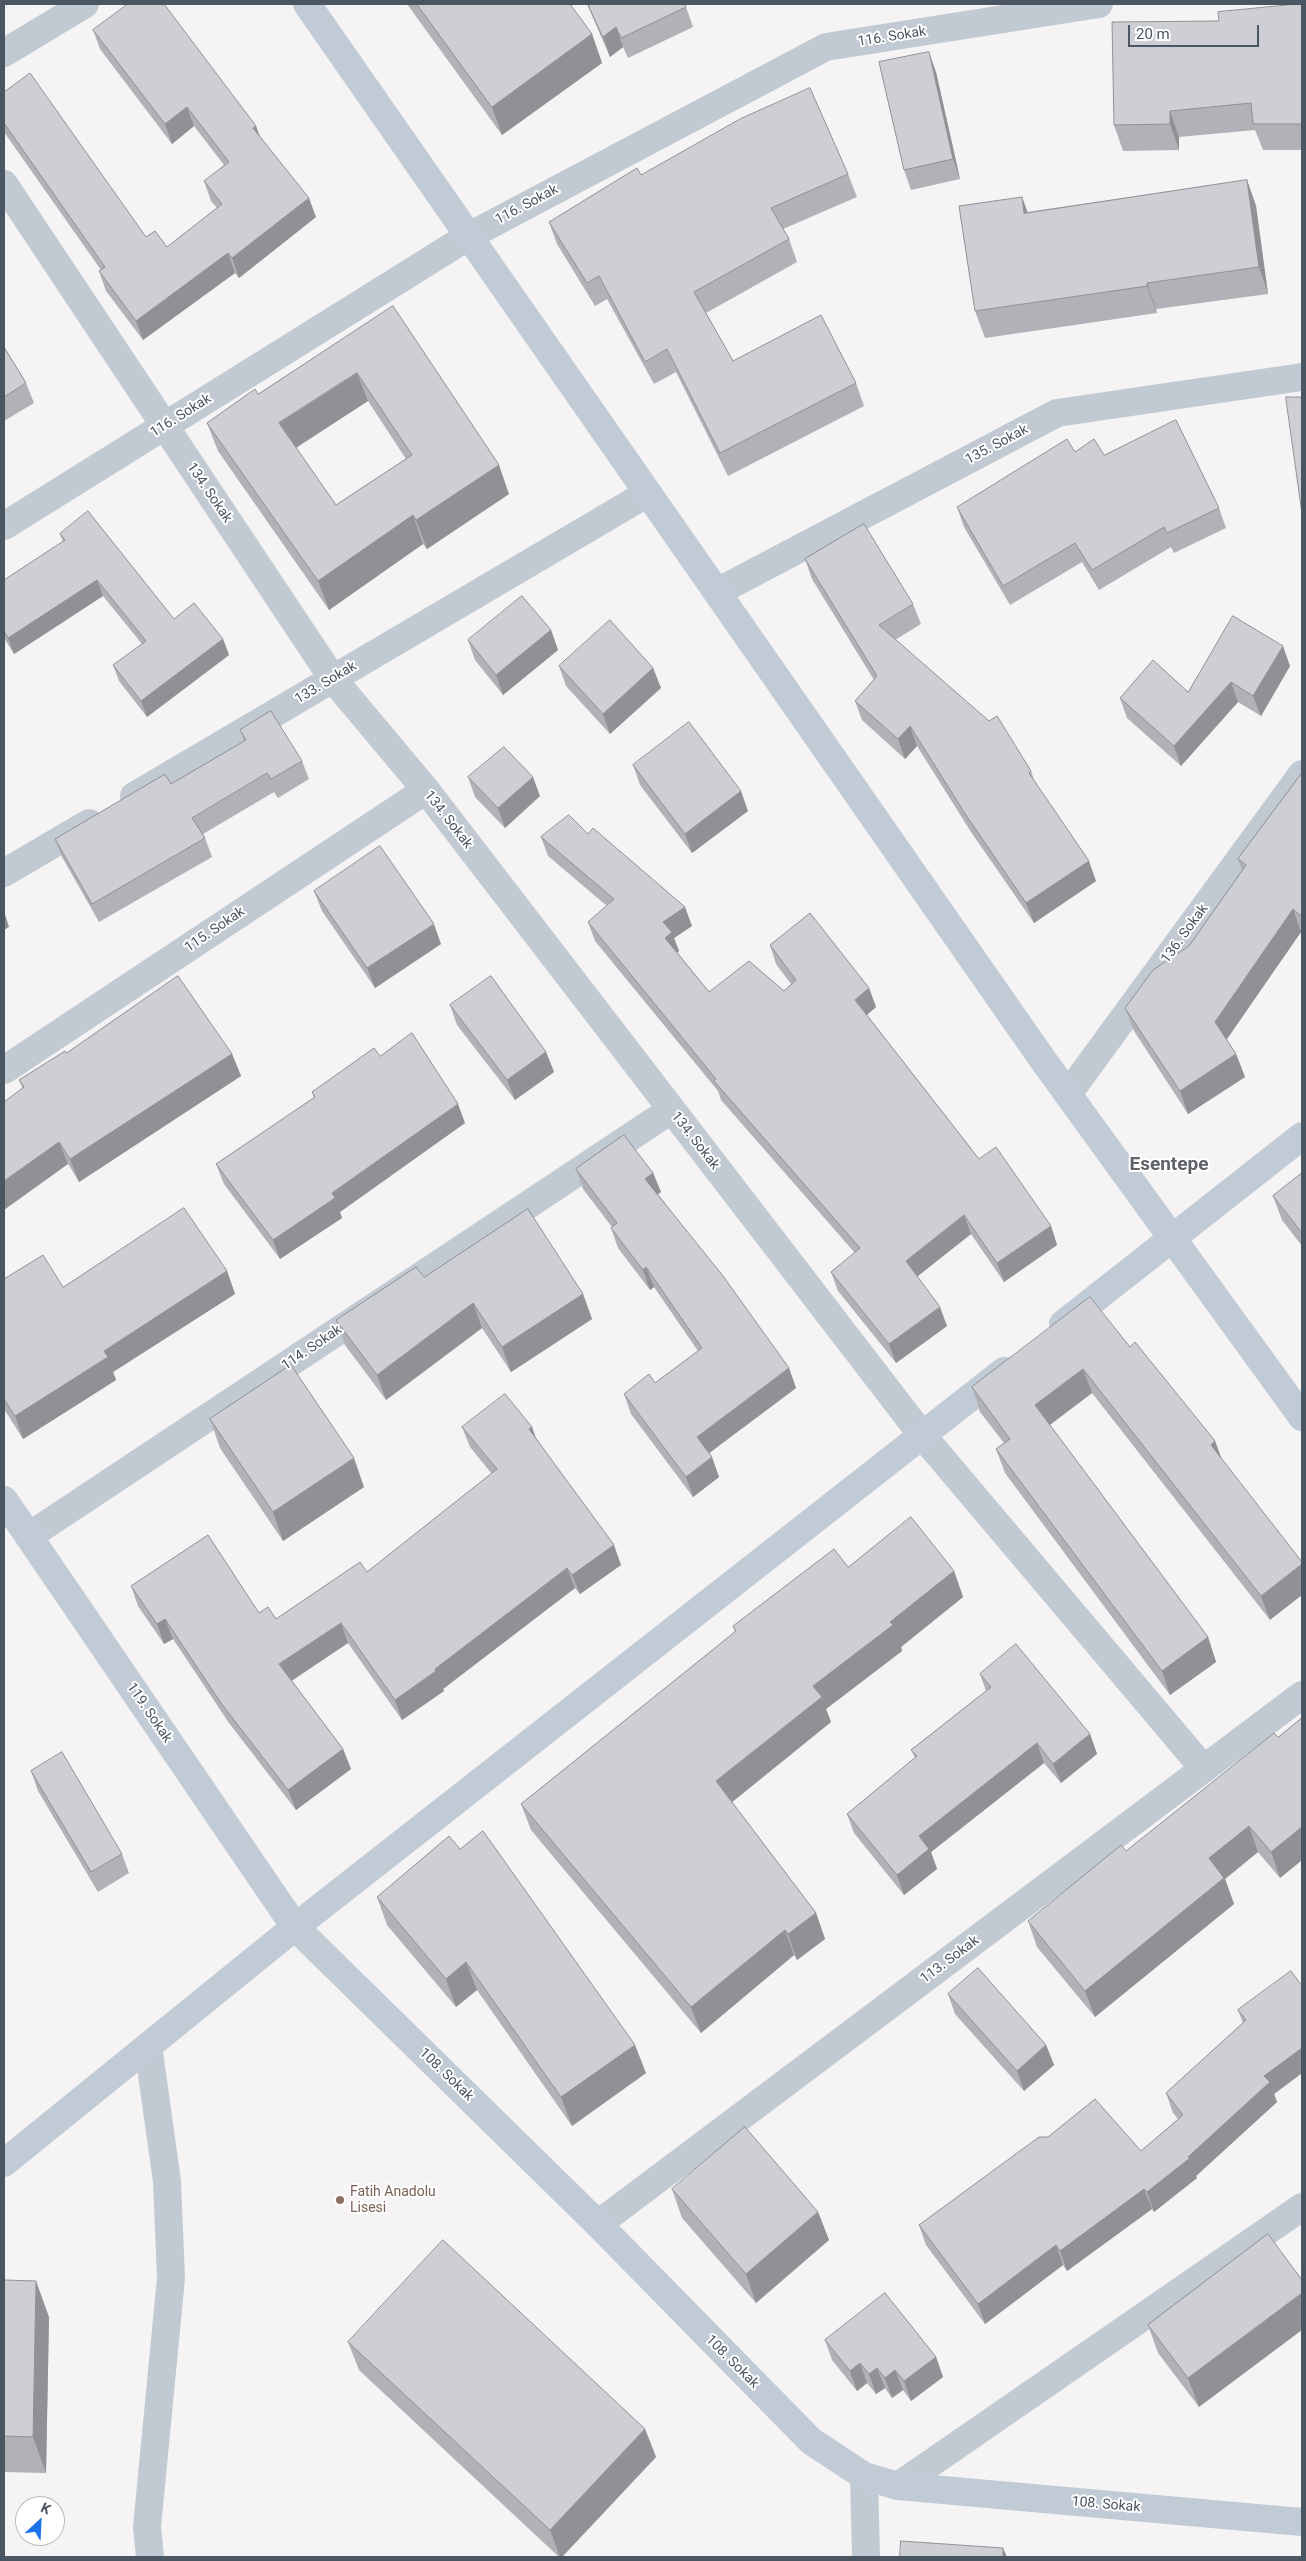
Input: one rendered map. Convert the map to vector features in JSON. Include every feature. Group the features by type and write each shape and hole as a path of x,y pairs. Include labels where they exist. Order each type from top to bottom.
{"street":[{"path":"4,53 84,4"},
{"path":"308,4 1068,1094 1302,1417"},
{"name":"116. Sokak","path":"4,526 469,236 826,48 1099,4"},
{"name":"134. Sokak","path":"4,184 333,679 426,790 922,1435 1204,1769"},
{"name":"135. Sokak","path":"717,592 1057,413 1302,377"},
{"name":"133. Sokak","path":"4,873 648,493"},
{"name":"136. Sokak","path":"1068,1094 1302,774"},
{"name":"115. Sokak","path":"4,1070 426,790"},
{"name":"114. Sokak","path":"29,1536 671,1110"},
{"path":"1047,1337 1302,1136"},
{"path":"4,2163 295,1927 1023,1355"},
{"name":"119. Sokak","path":"4,1500 295,1927"},
{"name":"113. Sokak","path":"598,2224 1302,1695"},
{"name":"108. Sokak","path":"295,1927 598,2224 811,2441 864,2476 898,2486 1302,2522"},
{"path":"148,2046 167,2181 171,2278 147,2527 150,2557"},
{"path":"898,2486 1302,2207"},
{"path":"864,2476 866,2557"}],"building":[{"path":"128,4 164,4 256,126 253,128 309,198 232,258 228,253 136,321 99,271 105,267 4,123 4,92 30,73 146,237 155,231 167,247 222,204 204,181 229,162 187,107 165,124 93,30"},
{"path":"417,4 570,4 592,34 492,107"},
{"path":"588,4 685,4 686,7 621,38 616,27 603,37"},
{"path":"1302,4 1302,124 1253,124 1251,103 1170,111 1170,124 1114,125 1112,22 1219,21 1218,12"},
{"path":"929,52 953,159 904,170 879,62"},
{"path":"810,88 848,174 771,208 789,239 694,292 733,361 821,315 856,383 720,453 667,349 645,362 599,276 587,283 549,222 637,168 641,175 740,119"},
{"path":"1247,180 1259,267 1147,283 1147,286 975,311 959,206 1022,197 1024,213"},
{"path":"393,306 499,465 416,520 413,515 318,581 207,423 255,389 258,394","holes":["357,373 412,455 336,505 279,423"]},
{"path":"4,347 26,383 4,397"},
{"path":"1286,397 1302,397 1302,513"},
{"path":"1176,420 1219,508 1167,533 1164,527 1092,570 1075,543 1003,586 957,507 1067,439 1075,452 1094,439 1104,455"},
{"path":"88,511 174,619 194,603 223,639 141,701 113,665 146,641 97,580 8,638 4,631 4,580 65,540 60,534"},
{"path":"864,524 913,604 879,625 989,721 997,716 1031,771 1029,773 1089,861 1026,903 964,812 910,726 898,739 855,701 877,676 805,559"},
{"path":"522,596 551,630 496,675 468,640"},
{"path":"1233,616 1283,646 1253,696 1231,682 1174,746 1120,698 1153,660 1188,692"},
{"path":"610,620 653,668 603,714 559,666"},
{"path":"271,711 302,761 271,779 267,773 192,818 205,838 92,904 55,839 165,774 171,784 246,740 240,730"},
{"path":"689,722 741,791 685,834 633,765"},
{"path":"504,747 533,777 498,808 468,777"},
{"path":"1302,773 1302,917 1293,909 1215,1022 1236,1054 1180,1091 1125,1008 1153,970 1189,946 1246,865 1238,859"},
{"path":"569,815 588,834 593,828 685,907 663,922 672,932 665,938 709,992 749,961 784,991 796,980 770,945 810,913 869,988 855,1000 979,1159 996,1147 1051,1226 997,1263 964,1215 906,1261 940,1307 889,1344 831,1272 860,1248 714,1081 716,1079 588,922 614,899 541,837"},
{"path":"380,846 434,924 367,968 314,891"},
{"path":"178,976 232,1054 70,1159 59,1142 4,1181 4,1102 24,1087 19,1080 65,1051 66,1053"},
{"path":"491,976 546,1052 507,1080 450,1005"},
{"path":"412,1033 458,1104 332,1193 335,1198 273,1240 216,1164 315,1097 312,1092 374,1048 380,1056"},
{"path":"624,1135 653,1173 645,1179 723,1276 789,1368 697,1437 712,1457 686,1477 624,1394 649,1374 655,1383 702,1348 646,1267 643,1270 611,1228 617,1223 576,1169"},
{"path":"1302,1173 1302,1233 1273,1196"},
{"path":"184,1208 227,1271 104,1351 108,1357 15,1416 4,1399 4,1279 43,1255 63,1287"},
{"path":"528,1209 583,1294 502,1347 473,1303 377,1375 336,1320 416,1267 424,1277"},
{"path":"1090,1297 1130,1347 1135,1342 1215,1441 1211,1445 1302,1562 1302,1564 1261,1596 1083,1369 1035,1405 1208,1637 1162,1671 996,1449 1010,1439 972,1387"},
{"path":"291,1365 354,1458 273,1512 210,1419"},
{"path":"505,1394 532,1427 529,1429 614,1545 572,1575 567,1568 435,1669 436,1671 395,1700 341,1623 279,1664 343,1749 288,1790 221,1703 165,1619 157,1624 131,1586 208,1535 259,1613 268,1607 276,1619 360,1562 367,1572 497,1469 462,1427"},
{"path":"911,1517 954,1571 890,1622 893,1625 813,1686 822,1697 716,1781 816,1913 788,1934 785,1930 691,2007 521,1804 736,1631 733,1626 834,1549 848,1567"},
{"path":"1016,1644 1090,1734 1053,1764 1037,1743 919,1836 929,1849 897,1875 847,1814 917,1756 911,1750 991,1687 980,1674"},
{"path":"1302,1718 1302,1827 1271,1852 1249,1826 1209,1858 1224,1878 1085,1991 1028,1921 1121,1845 1126,1851 1274,1733 1278,1737"},
{"path":"62,1752 122,1854 91,1872 31,1771"},
{"path":"483,1831 635,2045 561,2097 466,1962 446,1979 377,1897 449,1836 460,1849"},
{"path":"978,1968 1046,2045 1017,2071 948,1994"},
{"path":"1291,1971 1302,1986 1302,2048 1264,2076 1270,2082 1188,2157 1190,2158 1147,2192 1144,2189 1060,2251 1056,2245 978,2304 919,2225 1039,2137 1048,2137 1095,2099 1141,2151 1183,2115 1166,2093 1246,2020 1238,2010"},
{"path":"745,2127 818,2212 746,2274 672,2189"},
{"path":"1268,2234 1302,2280 1302,2293 1188,2378 1148,2325"},
{"path":"443,2240 645,2429 550,2530 348,2342"},
{"path":"4,2280 36,2281 33,2437 4,2436"},
{"path":"885,2293 936,2357 904,2381 895,2370 885,2378 877,2368 869,2374 860,2363 850,2371 825,2340"},
{"path":"901,2541 1003,2548 1003,2557 900,2557"}],"place":[{"name":"Fatih Anadolu Lisesi","path":"340,2200"}],"district":[{"name":"Esentepe","path":"1169,1165"}]}
